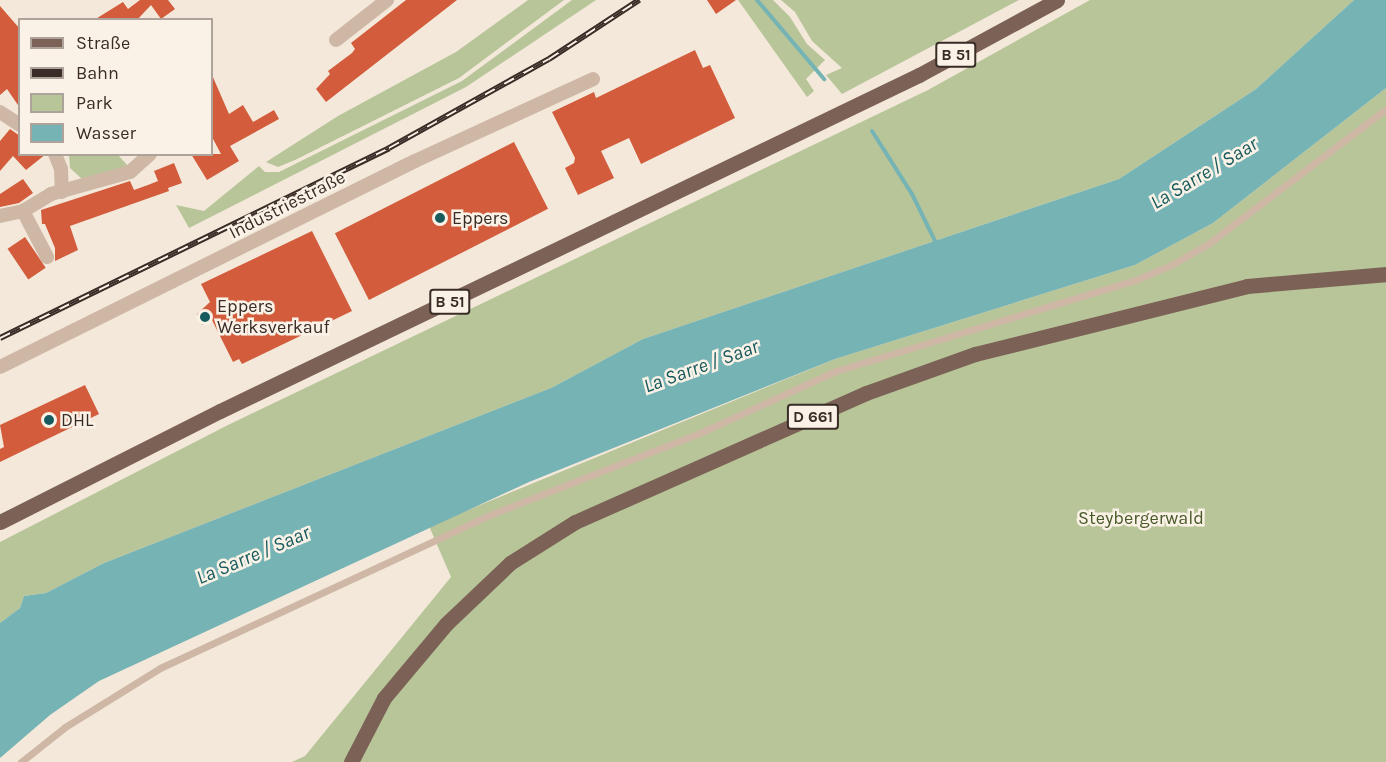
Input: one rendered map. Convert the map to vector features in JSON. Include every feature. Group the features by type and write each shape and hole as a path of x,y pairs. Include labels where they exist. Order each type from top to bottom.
{"main road":[{"name":"B 51","path":"0,522 220,411 835,116 1057,0"},
{"name":"D 661","path":"351,762 384,698 446,624 510,563 575,522 866,393 975,354 1247,286 1386,274"}],"street":[{"path":"336,40 387,0"},
{"name":"Industriestraße","path":"0,367 444,147 593,79"},
{"path":"0,112 18,124"},
{"path":"56,156 61,169 62,192"},
{"path":"0,216 23,211 42,197 130,172 148,156"},
{"path":"23,211 47,257"}],"lane":[{"path":"21,762 66,726 160,668 492,514 702,432 836,371 1138,279 1173,264 1208,244 1386,109"}],"green space":[{"path":"528,0 564,0 459,78 295,160 278,167 266,162 338,116 456,52"},
{"path":"572,0 596,0 466,87 189,228 176,205 204,211 259,166 265,172 279,172 462,81"},
{"path":"738,0 773,0 790,17 807,44 825,60 806,79 814,91 807,97"},
{"path":"781,0 1019,0 842,94 826,75 842,68 812,41 795,12"},
{"path":"1090,0 1354,0 1256,89 1119,179 643,339 551,388 104,563 46,593 24,596 20,608 0,623 0,542 228,425 928,90"},
{"name":"Steybergerwald","path":"1386,88 1386,762 292,762 305,756 451,577 429,526 835,359 1135,265 1213,223"},
{"path":"69,156 119,156 129,167 82,179 70,168"}],"water":[{"name":"La Sarre / Saar","path":"1354,0 1386,0 1386,88 1213,223 1135,265 835,359 529,482 99,681 50,715 0,758 0,623 20,608 24,596 46,593 104,563 551,388 643,339 1119,179 1256,89"}],"building":[{"path":"140,0 168,0 175,9 162,18 151,5 139,18 97,18 123,2 128,9"},
{"path":"406,0 457,0 326,102 316,89 330,74 328,71 352,53 355,49 351,43"},
{"path":"707,0 736,0 716,14"},
{"path":"0,6 18,27 18,105 7,89 0,95"},
{"path":"695,50 703,68 710,65 735,118 641,164 629,138 601,151 614,178 578,195 565,168 574,163 575,158 552,112 594,92 596,98"},
{"path":"213,77 229,114 243,105 253,122 274,110 279,119 230,146 239,161 207,180 192,156 221,154 213,139"},
{"path":"10,129 18,135 18,156 44,156 26,170 13,156 0,171 0,141"},
{"name":"Eppers","path":"514,142 548,209 369,300 335,233"},
{"path":"174,163 182,183 168,188 169,191 70,226 78,250 55,261 55,248 45,224 42,224 41,210 130,181 134,190 158,181 154,171"},
{"path":"23,179 33,193 19,203 0,207 0,194"},
{"path":"312,231 352,311 242,364 239,359 233,362 212,320 202,325 197,314 210,302 201,284"},
{"path":"25,237 46,268 28,279 8,249"},
{"name":"DHL","path":"85,385 99,414 0,462 0,449 4,447 0,425"}],"waterway":[{"path":"757,0 824,79"},
{"path":"872,131 912,194 937,245"}],"railway":[{"path":"0,338 389,148 549,59 639,0"}],"place":[{"name":"Eppers","path":"440,218"},
{"name":"Eppers Werksverkauf","path":"205,317"},
{"name":"DHL","path":"49,420"}]}
